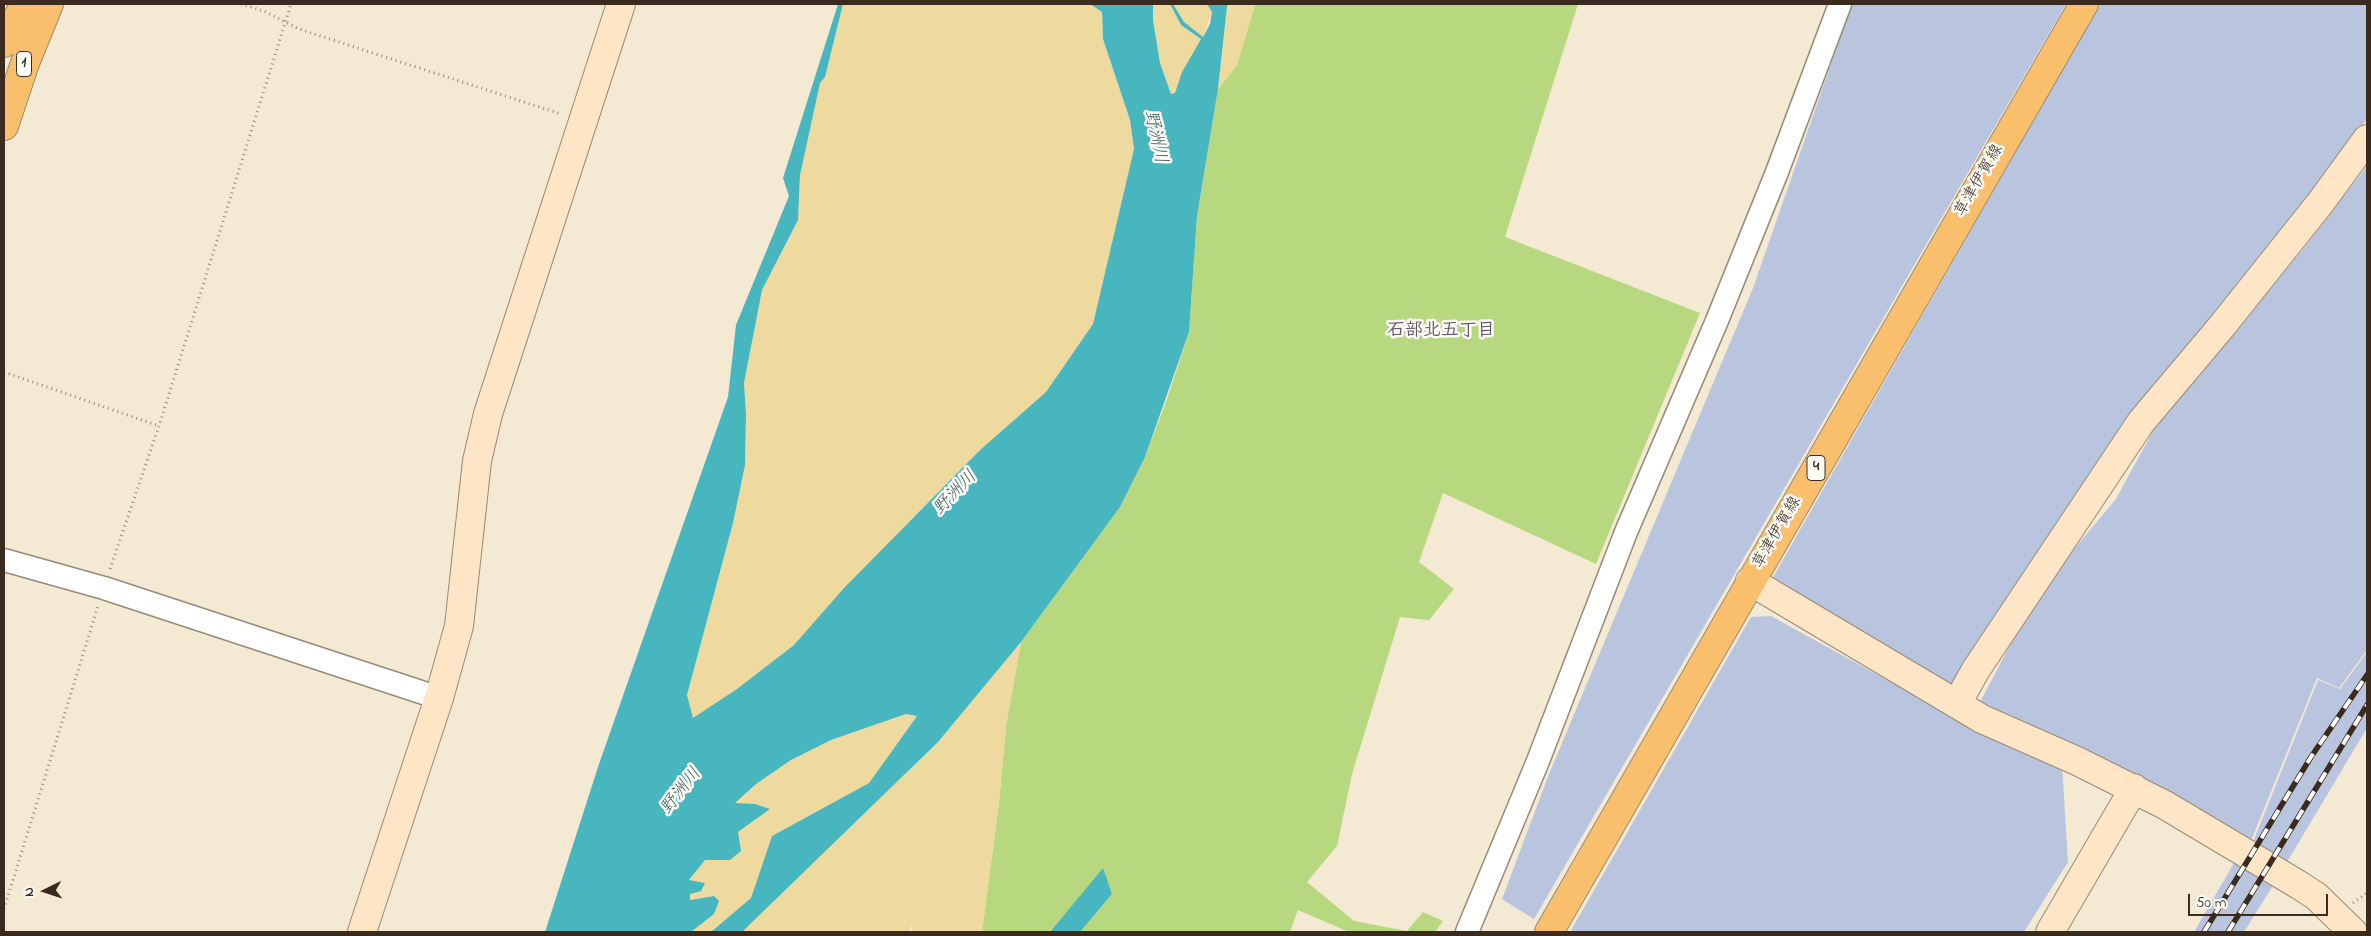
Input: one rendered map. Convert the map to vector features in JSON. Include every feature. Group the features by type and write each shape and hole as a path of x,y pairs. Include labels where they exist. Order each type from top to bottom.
{"main road":[{"name":"1","path":"4,41 15,4"},
{"name":"1","path":"4,41 25,4"},
{"name":"1","path":"4,126 25,63 50,4"},
{"name":"草津伊賀線","path":"1549,932 2084,4"}],"street":[{"path":"362,932 439,698 459,626 477,461 488,414 621,4"},
{"path":"1468,932 1538,761 1626,532 1716,323 1777,172 1840,4"},
{"path":"1957,704 1996,638 2141,422 2222,326 2321,202 2367,139"},
{"path":"4,560 104,588 439,698"},
{"path":"1750,581 1982,719 2134,788 2316,896 2353,932"},
{"path":"2050,932 2134,788"}],"path":[{"path":"241,4 299,29 583,122"},
{"path":"4,909 104,588 158,426 292,4"},
{"path":"4,372 158,426"}],"shaded area":[{"path":"1852,4 2066,4 1534,919 1502,899 1549,774 1753,288"},
{"path":"2100,4 2367,4 2367,119 1955,683 1946,687 1772,579"},
{"path":"2367,166 2367,650 2339,688 2317,678 2251,841 2136,776 1980,702 2017,632 2069,555 2116,499 2154,429 2307,244"},
{"path":"1771,616 2003,744 2062,765 2068,862 2024,932 1570,932 1751,617"},
{"path":"2367,652 2367,728 2287,862 2253,842 2318,680 2340,689"},
{"path":"2234,863 2274,884 2244,932 2194,932"}],"green space":[{"path":"1255,4 1578,4 1505,237 1700,313 1596,564 1443,493 1419,562 1454,589 1429,620 1400,617 1352,774 1337,846 1307,882 1354,921 1407,931 1423,912 1443,921 1435,932 1349,932 1298,910 1290,932 1080,932 1112,894 1103,869 1050,932 982,932 999,802 1006,726 1021,642 1120,507 1145,457 1167,399 1189,332 1197,216 1218,89 1237,65"}],"sand":[{"path":"843,4 1090,4 1102,12 1103,39 1130,120 1134,149 1093,324 1046,392 979,451 844,588 794,645 737,689 693,719 687,695 733,523 745,465 746,414 744,383 762,290 798,220 800,175 811,121 820,83 825,77"},
{"path":"1153,4 1170,4 1181,25 1201,39 1182,72 1175,93 1171,94 1160,63 1153,20"},
{"path":"1173,4 1207,4 1212,12 1203,37 1184,22"},
{"path":"1229,4 1255,4 1237,65 1218,89 1227,6"},
{"path":"1021,642 1006,726 999,802 982,932 912,932 912,925 908,932 742,932 938,742"},
{"path":"906,714 917,716 869,783 772,836 751,898 711,932 691,932 714,914 713,896 689,900 690,894 704,883 689,881 705,860 730,860 738,832 769,809 755,804 734,804 756,784 791,760 831,740"}],"water":[{"name":"野洲川","path":"838,4 843,4 825,77 820,83 800,175 798,220 762,290 744,383 746,414 745,465 733,523 687,695 693,718 737,689 794,645 844,588 979,451 1046,392 1093,324 1134,149 1130,120 1103,39 1102,12 1090,4 1153,4 1153,20 1160,63 1171,94 1175,93 1182,72 1201,39 1181,25 1170,4 1173,4 1184,22 1203,37 1210,24 1212,12 1207,4 1229,4 1227,6 1218,89 1197,216 1189,332 1145,457 1120,507 1021,642 938,742 742,932 711,932 751,898 772,836 869,783 917,716 906,714 831,740 791,760 756,784 735,803 755,804 770,809 738,832 741,851 730,860 705,860 689,880 705,883 701,891 690,894 690,900 714,896 719,901 714,914 691,932 545,932 599,764 728,397 736,325 789,196 783,178"},
{"path":"1103,868 1112,894 1080,932 1050,932"}],"railway":[{"path":"2204,932 2311,757 2367,675"},
{"path":"2228,932 2367,705"}],"district":[{"name":"石部北五丁目","path":"1441,332"}]}
